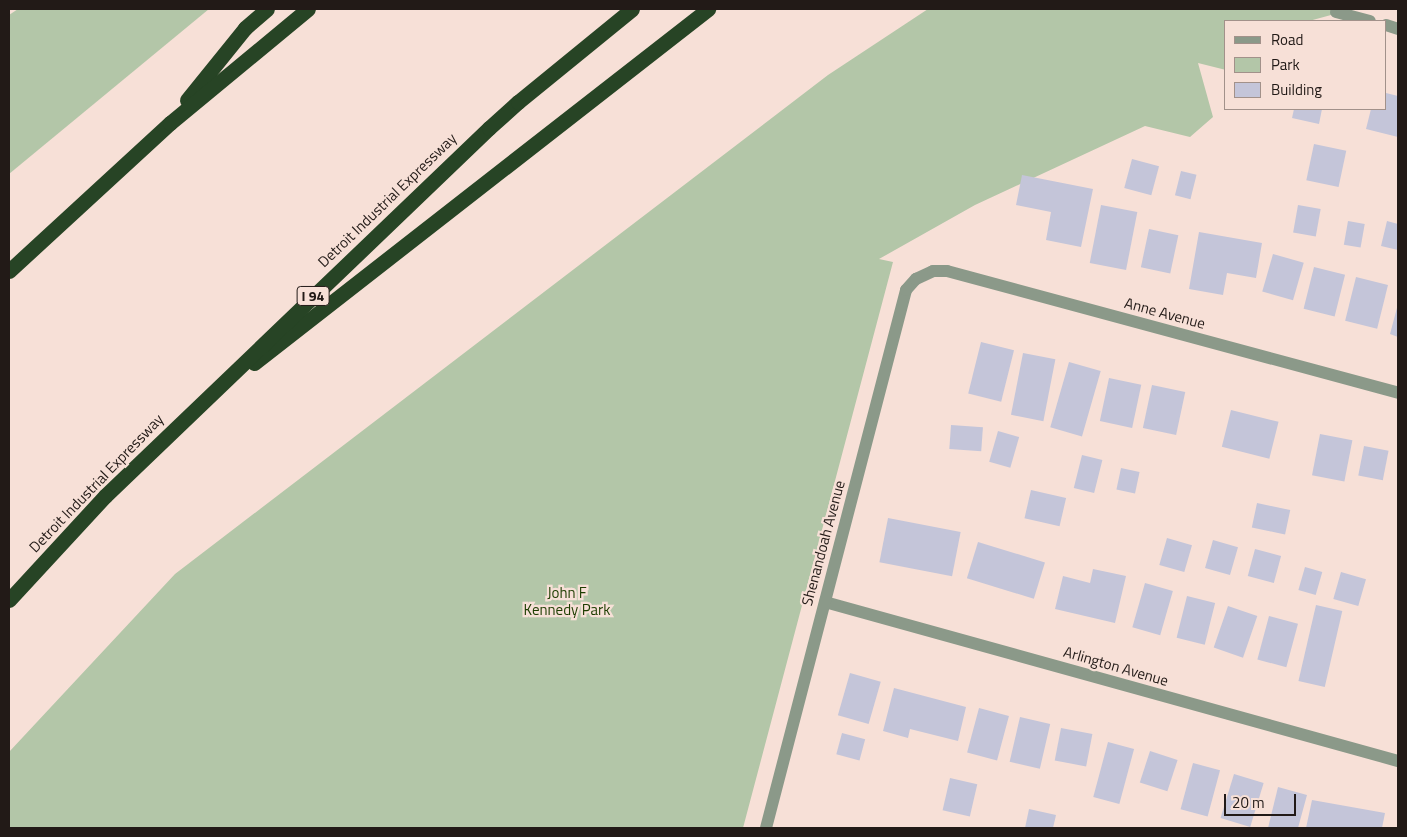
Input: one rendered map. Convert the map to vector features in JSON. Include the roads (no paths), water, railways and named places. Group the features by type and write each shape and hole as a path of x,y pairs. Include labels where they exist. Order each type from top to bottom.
{"highway":[{"path":"170,123 245,28 267,9"},
{"path":"9,271 170,123 308,9"},
{"name":"Detroit Industrial Expressway","path":"9,600 105,496 185,417 489,128 632,9"},
{"path":"185,417 708,9"}],"street":[{"path":"1336,12 1366,20"},
{"name":"Anne Avenue","path":"924,274 934,271 947,271 1398,392"},
{"name":"Shenandoah Avenue","path":"766,828 906,290 924,274"},
{"name":"Arlington Avenue","path":"825,602 1398,761"}],"park label":[{"name":"John F Kennedy Park","path":"567,600"}]}
